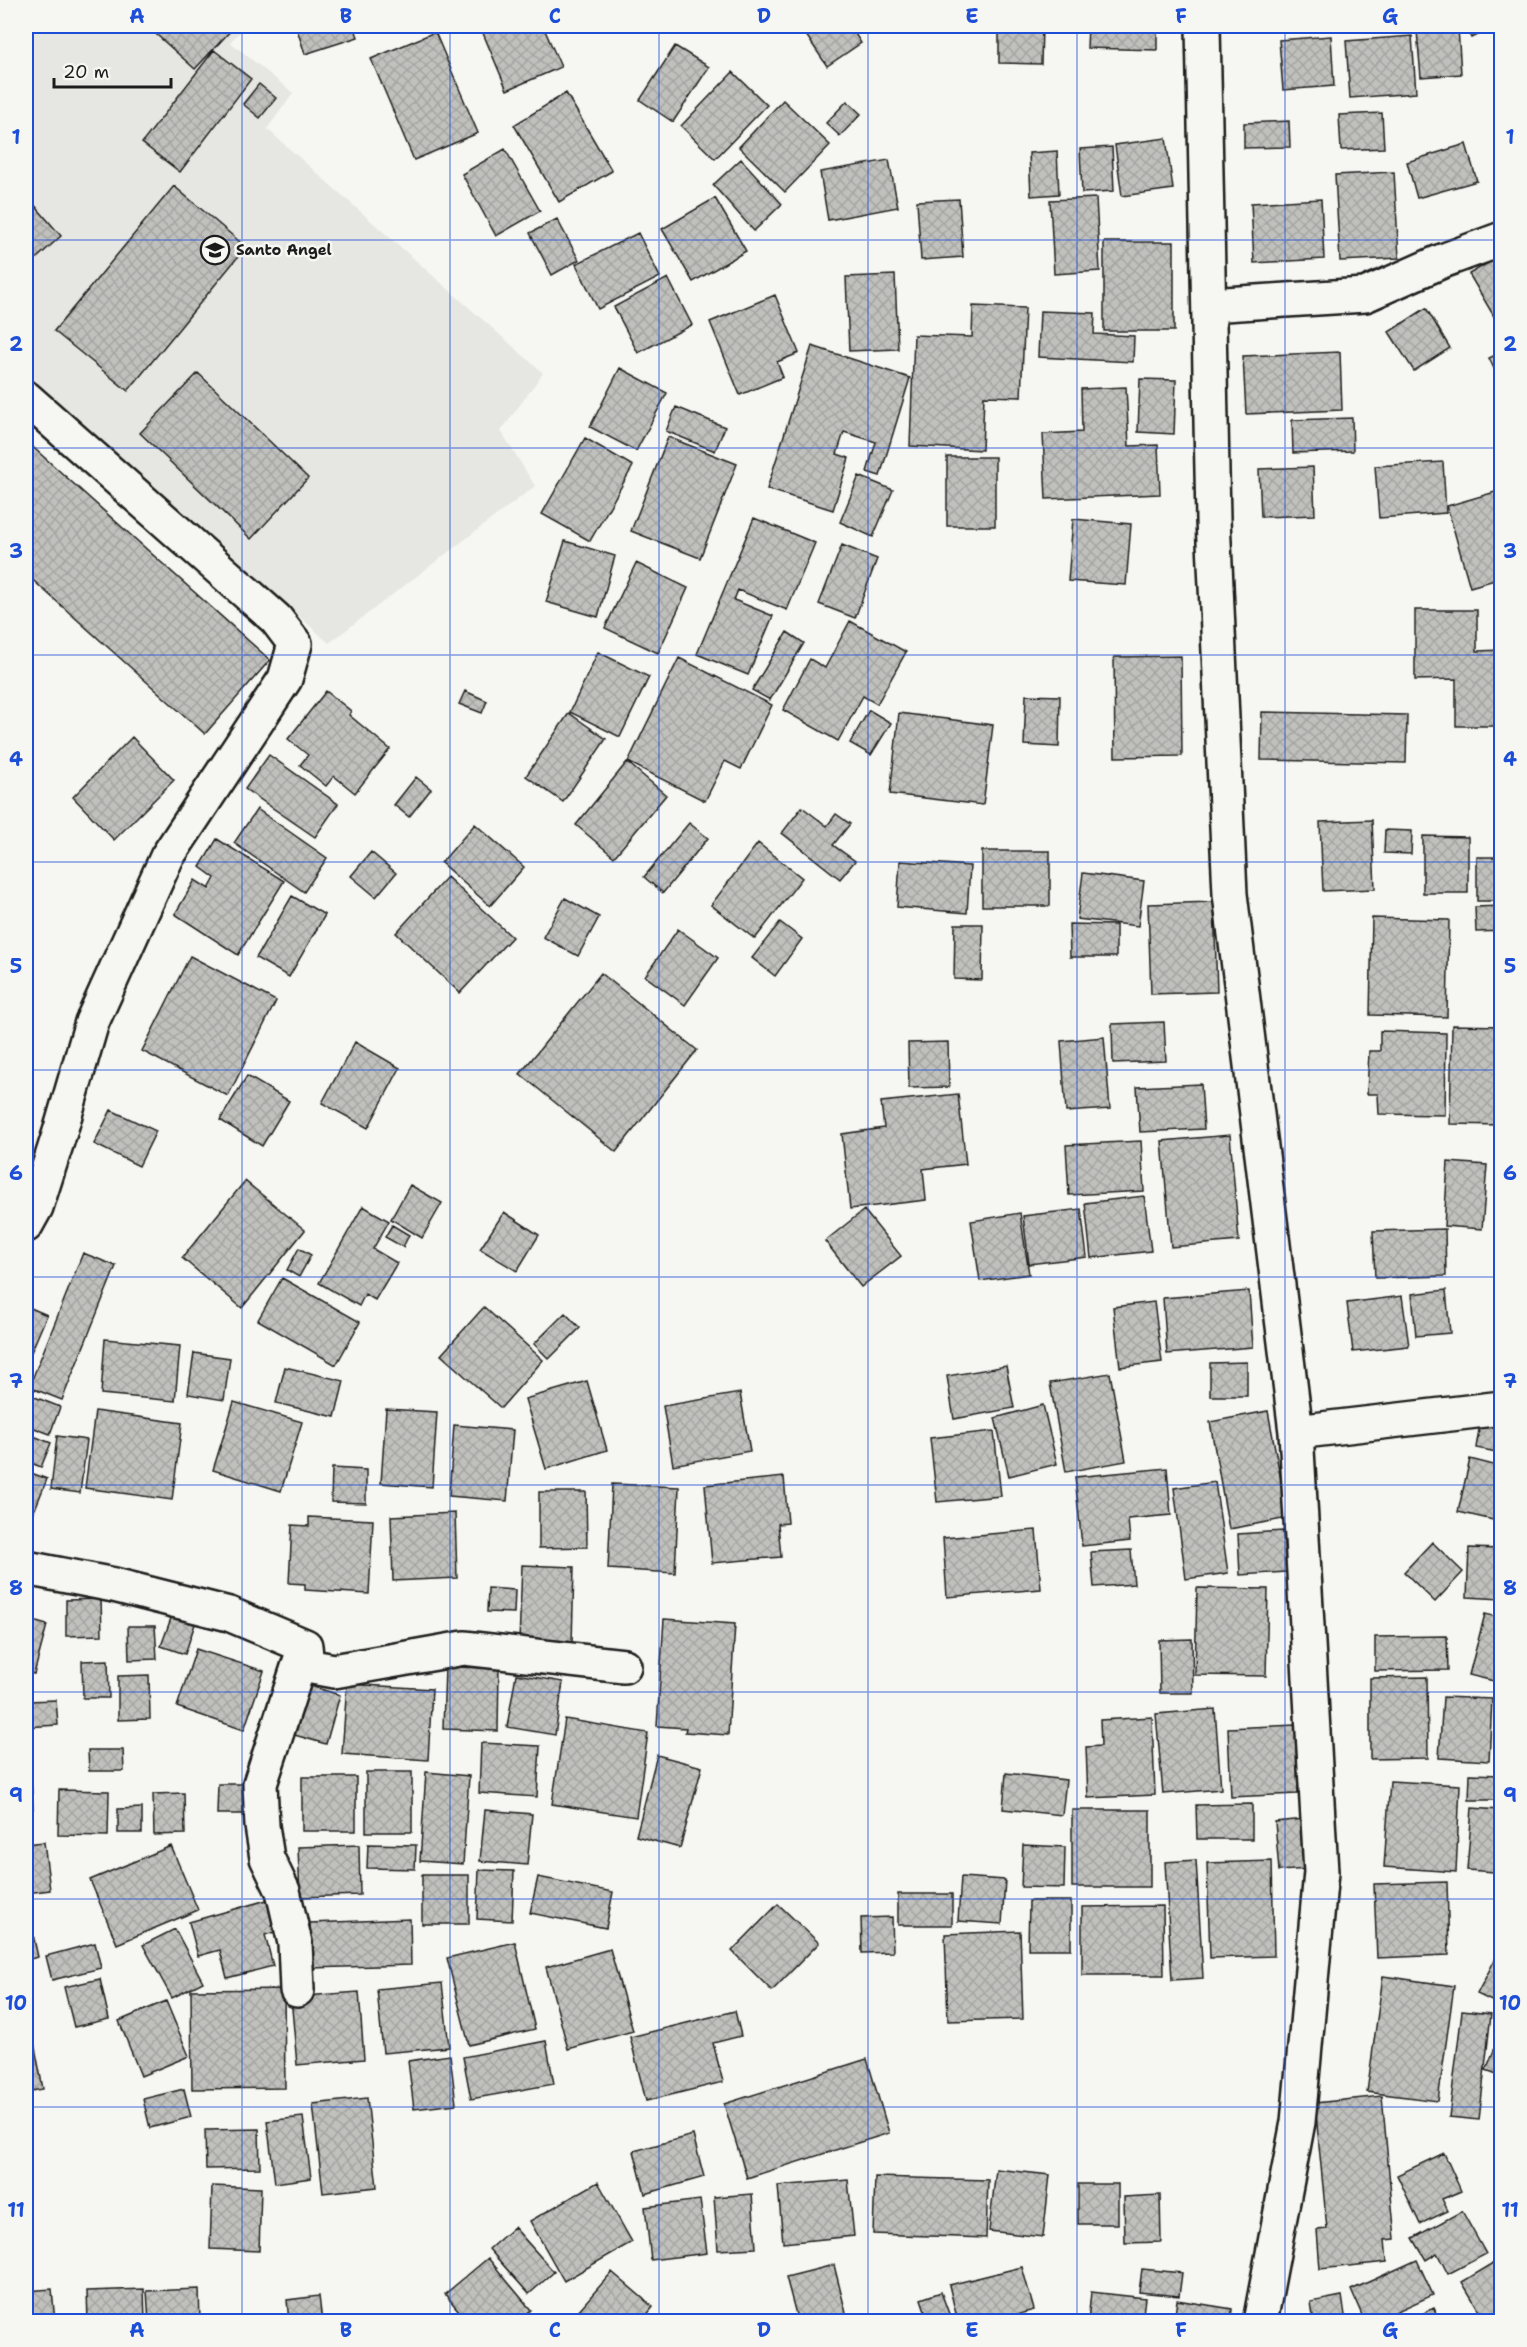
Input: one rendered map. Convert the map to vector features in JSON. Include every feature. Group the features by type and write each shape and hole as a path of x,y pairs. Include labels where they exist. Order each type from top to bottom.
{"street":[{"path":"1203,26 1213,520 1230,894 1296,1432 1322,1872 1298,2122 1260,2322"},
{"path":"1209,305 1365,295 1442,261 1502,239"},
{"path":"26,398 276,619 295,644 285,679 167,857 92,1022 36,1207 26,1226"},
{"path":"1296,1432 1502,1408"},
{"path":"26,1568 114,1585 229,1614 305,1646"},
{"path":"305,1646 307,1666 334,1671 464,1648 624,1666"},
{"path":"297,1990 295,1943 282,1891 267,1858 262,1826 260,1784 305,1646"}],"shaded area":[{"name":"Santo Angel","path":"26,26 246,26 230,42 293,93 267,129 543,373 501,431 535,486 329,643 26,372"}],"building":[{"path":"147,26 235,26 195,69"},
{"path":"296,26 354,26 358,37 305,54"},
{"path":"480,26 543,26 561,67 507,90"},
{"path":"800,26 850,26 861,43 827,66"},
{"path":"878,26 903,26 903,29 878,30"},
{"path":"999,26 1042,26 1041,64 999,63"},
{"path":"1088,26 1157,26 1157,50 1087,48"},
{"path":"1248,26 1276,26 1249,28"},
{"path":"1466,26 1499,26 1471,38"},
{"path":"1458,28 1461,74 1421,77 1417,31"},
{"path":"435,32 478,133 414,160 371,59"},
{"path":"1331,36 1334,86 1283,90 1279,40"},
{"path":"1412,36 1416,93 1350,98 1346,41"},
{"path":"675,46 709,67 673,122 640,100"},
{"path":"214,50 251,79 180,172 142,143"},
{"path":"733,72 767,105 715,159 681,126"},
{"path":"259,84 276,98 260,118 243,104"},
{"path":"566,93 612,171 559,202 514,125"},
{"path":"783,100 830,145 785,192 739,147"},
{"path":"847,101 861,114 840,136 826,123"},
{"path":"1382,113 1384,148 1341,150 1339,115"},
{"path":"1289,121 1290,147 1244,148 1244,123"},
{"path":"1166,138 1173,189 1122,196 1115,145"},
{"path":"1466,144 1477,181 1417,198 1407,162"},
{"path":"1112,147 1114,191 1082,193 1080,149"},
{"path":"505,149 540,211 496,236 462,174"},
{"path":"1057,151 1059,194 1031,196 1029,153"},
{"path":"741,159 782,204 754,231 713,185"},
{"path":"889,160 898,207 828,220 820,172"},
{"path":"1394,172 1399,258 1340,261 1335,175"},
{"path":"174,186 246,247 128,391 54,331"},
{"path":"26,195 61,236 26,268"},
{"path":"715,198 746,251 693,282 662,229"},
{"path":"1096,198 1100,271 1054,274 1050,200"},
{"path":"959,199 963,257 921,260 917,201"},
{"path":"1321,199 1324,259 1254,263 1251,203"},
{"path":"557,219 579,260 552,275 530,233"},
{"path":"638,233 660,277 598,309 576,264"},
{"path":"1104,242 1174,242 1174,331 1104,331"},
{"path":"1500,256 1502,258 1502,330 1469,274"},
{"path":"895,275 898,349 849,351 846,277"},
{"path":"668,278 692,325 638,353 614,307"},
{"path":"775,295 799,353 777,362 783,377 740,395 710,322"},
{"path":"973,306 1025,308 1021,397 984,396 982,450 910,446 914,335 972,337"},
{"path":"1426,308 1450,348 1414,371 1389,332"},
{"path":"1040,311 1095,313 1094,334 1134,336 1133,362 1038,357"},
{"path":"812,346 910,378 880,476 867,472 876,442 844,432 837,454 849,458 833,510 767,489"},
{"path":"1340,352 1342,410 1246,414 1243,356"},
{"path":"1502,352 1502,385 1489,358"},
{"path":"620,368 667,393 636,451 590,427"},
{"path":"198,373 308,478 251,539 140,433"},
{"path":"1140,379 1176,380 1174,434 1138,432"},
{"path":"1126,387 1129,446 1158,445 1160,494 1046,499 1043,434 1082,432 1081,389"},
{"path":"676,407 725,427 715,451 666,431"},
{"path":"1352,418 1353,451 1293,453 1292,420"},
{"path":"668,437 737,464 700,558 631,531"},
{"path":"585,438 633,466 590,541 542,514"},
{"path":"26,441 270,660 205,734 26,574"},
{"path":"947,457 995,457 995,526 947,526"},
{"path":"1443,462 1446,513 1379,518 1375,466"},
{"path":"1313,467 1315,515 1261,517 1259,469"},
{"path":"859,476 893,490 873,537 840,522"},
{"path":"1502,490 1502,578 1470,587 1447,506"},
{"path":"754,518 815,543 787,610 738,590 734,600 773,616 748,675 697,654"},
{"path":"1073,519 1131,524 1126,585 1068,581"},
{"path":"565,541 615,556 598,617 546,602"},
{"path":"842,545 877,559 855,618 819,604"},
{"path":"636,563 688,588 658,653 605,628"},
{"path":"1415,610 1477,610 1477,651 1502,650 1502,726 1456,726 1456,679 1415,680"},
{"path":"850,621 906,652 877,704 863,696 838,741 783,710 810,659 825,668"},
{"path":"787,632 804,643 770,700 752,690"},
{"path":"598,652 649,677 620,737 570,712"},
{"path":"1181,656 1182,756 1115,757 1114,657"},
{"path":"679,658 772,705 741,769 725,761 705,801 628,762"},
{"path":"326,691 351,711 349,715 390,749 355,793 334,776 326,786 300,765 308,755 288,739"},
{"path":"465,691 487,701 482,713 459,704"},
{"path":"1026,695 1060,696 1059,747 1024,745"},
{"path":"869,710 891,723 871,755 850,743"},
{"path":"1262,712 1407,715 1406,763 1261,760"},
{"path":"569,713 606,739 563,802 526,776"},
{"path":"899,713 993,725 983,805 890,794"},
{"path":"132,737 174,780 114,840 73,797"},
{"path":"269,755 338,804 315,837 245,789"},
{"path":"627,762 666,795 614,857 576,825"},
{"path":"416,777 431,789 409,817 394,805"},
{"path":"802,807 827,826 836,814 850,824 833,845 855,861 840,879 782,833"},
{"path":"257,809 327,858 304,892 234,843"},
{"path":"1372,820 1375,889 1323,891 1320,822"},
{"path":"689,823 708,838 663,893 644,877"},
{"path":"475,824 524,867 490,906 441,863"},
{"path":"1385,830 1412,831 1411,854 1384,853"},
{"path":"1423,836 1468,837 1468,893 1423,893"},
{"path":"217,839 284,881 238,955 175,914 195,880 209,889 215,878 200,867"},
{"path":"758,843 802,878 755,939 711,905"},
{"path":"982,851 1050,851 1050,906 982,906"},
{"path":"371,852 396,873 376,897 351,876"},
{"path":"1477,857 1502,857 1502,901 1477,901"},
{"path":"900,861 970,866 967,913 897,907"},
{"path":"1083,873 1144,881 1138,926 1077,919"},
{"path":"447,877 512,937 460,993 396,933"},
{"path":"292,896 325,915 289,977 256,958"},
{"path":"565,898 599,917 578,956 543,937"},
{"path":"1214,902 1217,992 1151,994 1148,904"},
{"path":"1502,906 1502,931 1476,932 1475,907"},
{"path":"1372,918 1449,920 1447,1017 1370,1015"},
{"path":"780,922 802,939 775,976 752,958"},
{"path":"955,924 983,924 982,980 954,979"},
{"path":"1069,924 1116,925 1116,957 1070,957"},
{"path":"678,929 718,958 685,1005 645,976"},
{"path":"190,956 276,1001 228,1096 142,1051"},
{"path":"601,973 697,1050 616,1152 520,1074"},
{"path":"1164,1022 1166,1061 1113,1063 1112,1024"},
{"path":"1452,1025 1502,1026 1502,1125 1450,1124"},
{"path":"1380,1031 1446,1033 1445,1115 1379,1114 1378,1094 1367,1094 1369,1051 1380,1051"},
{"path":"1104,1037 1110,1109 1066,1112 1061,1041"},
{"path":"355,1042 400,1068 368,1128 322,1103"},
{"path":"948,1042 949,1087 909,1088 908,1043"},
{"path":"247,1076 289,1101 262,1146 220,1120"},
{"path":"1201,1084 1204,1129 1140,1132 1137,1087"},
{"path":"958,1094 966,1164 923,1169 926,1200 850,1209 842,1134 884,1128 881,1102"},
{"path":"111,1110 156,1131 139,1166 94,1144"},
{"path":"1230,1135 1239,1241 1171,1247 1162,1141"},
{"path":"1141,1141 1144,1191 1069,1195 1066,1145"},
{"path":"1448,1162 1487,1165 1482,1229 1444,1226"},
{"path":"245,1181 305,1230 242,1308 182,1258"},
{"path":"410,1185 442,1203 422,1238 391,1219"},
{"path":"1144,1196 1151,1251 1091,1258 1085,1203"},
{"path":"363,1206 389,1221 373,1249 397,1263 375,1300 365,1294 359,1306 319,1283"},
{"path":"1081,1209 1087,1257 1029,1264 1023,1216"},
{"path":"864,1210 901,1256 861,1287 825,1241"},
{"path":"504,1212 539,1235 517,1271 480,1249"},
{"path":"1020,1213 1029,1274 980,1281 971,1221"},
{"path":"392,1225 409,1235 403,1247 385,1237"},
{"path":"1445,1229 1446,1276 1375,1278 1373,1231"},
{"path":"299,1248 311,1255 299,1277 287,1270"},
{"path":"83,1253 116,1266 62,1400 29,1387"},
{"path":"282,1278 360,1322 336,1365 258,1320"},
{"path":"1446,1290 1450,1333 1416,1336 1412,1294"},
{"path":"1249,1291 1253,1347 1167,1354 1163,1298"},
{"path":"1402,1296 1409,1346 1353,1352 1347,1303"},
{"path":"1154,1302 1162,1362 1120,1367 1113,1307"},
{"path":"26,1306 47,1315 26,1364"},
{"path":"484,1307 543,1360 501,1408 441,1355"},
{"path":"565,1313 580,1328 549,1359 534,1344"},
{"path":"105,1339 180,1346 175,1401 101,1394"},
{"path":"194,1353 230,1358 224,1400 188,1394"},
{"path":"1247,1362 1247,1396 1210,1396 1210,1363"},
{"path":"1006,1366 1014,1408 954,1419 947,1376"},
{"path":"285,1367 344,1381 335,1417 276,1403"},
{"path":"1110,1373 1126,1461 1066,1472 1050,1383"},
{"path":"587,1381 607,1450 546,1469 525,1399"},
{"path":"740,1393 750,1451 673,1465 663,1406"},
{"path":"27,1394 60,1407 50,1434 26,1425"},
{"path":"234,1402 302,1422 281,1491 213,1470"},
{"path":"1043,1405 1057,1464 1009,1476 995,1418"},
{"path":"386,1409 437,1412 432,1487 381,1483"},
{"path":"95,1411 182,1423 172,1500 85,1488"},
{"path":"1268,1411 1288,1518 1229,1529 1210,1422"},
{"path":"1481,1417 1502,1420 1502,1453 1476,1448"},
{"path":"454,1425 513,1430 507,1501 449,1496"},
{"path":"994,1431 1001,1496 937,1502 930,1438"},
{"path":"26,1433 51,1443 41,1467 26,1461"},
{"path":"57,1436 87,1440 80,1493 51,1489"},
{"path":"1470,1459 1502,1467 1502,1522 1458,1512"},
{"path":"332,1468 366,1470 366,1503 331,1502"},
{"path":"1167,1468 1171,1515 1128,1519 1130,1541 1082,1546 1075,1477"},
{"path":"26,1471 47,1479 33,1514 26,1511"},
{"path":"784,1477 788,1523 778,1524 781,1557 712,1563 705,1485"},
{"path":"1215,1482 1228,1573 1186,1579 1174,1488"},
{"path":"612,1484 679,1487 675,1573 608,1569"},
{"path":"539,1492 586,1492 587,1547 539,1548"},
{"path":"455,1513 457,1578 393,1581 391,1516"},
{"path":"309,1517 373,1520 369,1594 305,1590 305,1584 289,1583 292,1525 309,1526"},
{"path":"1036,1530 1041,1589 947,1597 943,1538"},
{"path":"1283,1531 1286,1572 1240,1575 1238,1534"},
{"path":"1432,1542 1463,1572 1435,1602 1404,1572"},
{"path":"1469,1548 1502,1549 1502,1599 1467,1597"},
{"path":"1131,1550 1134,1584 1094,1587 1091,1552"},
{"path":"522,1565 574,1567 572,1644 519,1642"},
{"path":"488,1588 515,1590 514,1613 487,1612"},
{"path":"1197,1588 1268,1589 1266,1676 1195,1675"},
{"path":"101,1599 102,1635 66,1636 66,1600"},
{"path":"174,1610 197,1618 185,1654 161,1646"},
{"path":"1485,1614 1502,1618 1502,1683 1469,1675"},
{"path":"26,1619 47,1625 34,1674 26,1672"},
{"path":"664,1619 735,1624 728,1735 685,1732 686,1728 657,1726"},
{"path":"128,1626 155,1626 157,1659 129,1660"},
{"path":"1447,1636 1448,1670 1375,1671 1375,1637"},
{"path":"1192,1639 1193,1693 1160,1693 1159,1640"},
{"path":"196,1649 264,1671 244,1730 177,1707"},
{"path":"108,1660 109,1698 83,1698 82,1661"},
{"path":"445,1667 499,1668 498,1731 443,1729"},
{"path":"516,1674 563,1682 555,1735 507,1727"},
{"path":"149,1675 150,1719 118,1720 118,1676"},
{"path":"1427,1677 1428,1758 1370,1759 1370,1678"},
{"path":"297,1682 340,1695 326,1744 284,1732"},
{"path":"347,1684 432,1689 428,1760 342,1754"},
{"path":"1443,1697 1492,1699 1489,1761 1439,1758"},
{"path":"56,1700 58,1725 26,1727 26,1701"},
{"path":"1215,1709 1221,1789 1163,1794 1156,1714"},
{"path":"1152,1717 1155,1795 1088,1798 1086,1747 1101,1746 1100,1720"},
{"path":"565,1719 648,1733 636,1817 552,1804"},
{"path":"1296,1725 1298,1794 1231,1797 1228,1728"},
{"path":"26,1733 28,1733 33,1809 26,1810"},
{"path":"481,1743 540,1746 537,1797 479,1793"},
{"path":"88,1750 123,1750 124,1771 89,1771"},
{"path":"657,1755 702,1767 680,1848 636,1836"},
{"path":"366,1772 412,1772 412,1832 366,1832"},
{"path":"426,1772 469,1776 463,1864 420,1861"},
{"path":"1006,1773 1066,1780 1062,1815 1003,1809"},
{"path":"1470,1774 1501,1775 1501,1800 1469,1800"},
{"path":"302,1777 356,1777 356,1831 302,1831"},
{"path":"1390,1781 1460,1785 1456,1872 1384,1867"},
{"path":"218,1784 251,1784 250,1814 217,1814"},
{"path":"59,1790 109,1791 108,1836 58,1835"},
{"path":"184,1793 185,1834 154,1835 153,1794"},
{"path":"1252,1804 1252,1839 1197,1839 1196,1805"},
{"path":"142,1808 142,1833 118,1833 118,1809"},
{"path":"1472,1808 1499,1810 1494,1872 1467,1870"},
{"path":"485,1810 532,1814 527,1865 480,1861"},
{"path":"1072,1810 1150,1810 1150,1887 1072,1887"},
{"path":"1305,1819 1309,1869 1279,1871 1275,1822"},
{"path":"44,1842 50,1890 26,1893 26,1844"},
{"path":"368,1844 416,1845 415,1869 367,1868"},
{"path":"359,1845 360,1895 300,1897 298,1847"},
{"path":"1023,1845 1065,1847 1064,1888 1021,1887"},
{"path":"171,1846 198,1910 117,1944 90,1880"},
{"path":"1196,1860 1203,1978 1172,1980 1165,1862"},
{"path":"1272,1861 1274,1956 1210,1958 1207,1863"},
{"path":"479,1870 514,1871 512,1921 477,1919"},
{"path":"422,1875 469,1875 469,1924 422,1924"},
{"path":"538,1877 613,1892 606,1928 530,1913"},
{"path":"961,1877 1005,1880 1002,1924 958,1921"},
{"path":"1447,1882 1449,1955 1377,1958 1374,1884"},
{"path":"898,1894 952,1894 952,1925 898,1925"},
{"path":"274,1898 283,1929 265,1935 273,1966 227,1978 220,1950 198,1956 189,1922"},
{"path":"1029,1901 1071,1901 1071,1949 1028,1949"},
{"path":"778,1904 819,1943 772,1991 732,1951"},
{"path":"1163,1906 1164,1975 1082,1975 1082,1907"},
{"path":"892,1917 893,1952 862,1953 861,1918"},
{"path":"410,1919 411,1965 311,1968 310,1923"},
{"path":"30,1921 38,1957 26,1960 26,1922"},
{"path":"175,1929 203,1982 172,1998 143,1945"},
{"path":"1020,1931 1023,2019 948,2021 945,1934"},
{"path":"515,1942 535,2029 469,2045 447,1958"},
{"path":"95,1943 101,1968 52,1980 46,1956"},
{"path":"1502,1946 1502,2006 1477,1994"},
{"path":"610,1949 633,2031 568,2049 546,1967"},
{"path":"1383,1976 1454,1986 1438,2101 1367,2092"},
{"path":"100,1979 109,2019 74,2027 64,1987"},
{"path":"442,1983 449,2047 383,2053 377,1989"},
{"path":"284,1989 285,2088 192,2089 191,1990"},
{"path":"359,1992 364,2059 297,2065 291,1997"},
{"path":"166,2001 189,2056 141,2076 119,2021"},
{"path":"735,2011 741,2036 713,2043 723,2082 646,2101 630,2037"},
{"path":"1462,2011 1491,2014 1479,2120 1449,2117"},
{"path":"1502,2030 1502,2076 1486,2070"},
{"path":"32,2032 43,2089 26,2092 26,2033"},
{"path":"546,2041 554,2084 471,2099 463,2057"},
{"path":"450,2055 456,2104 414,2109 408,2061"},
{"path":"867,2059 889,2133 747,2178 724,2104"},
{"path":"184,2089 191,2117 150,2128 143,2099"},
{"path":"1382,2096 1395,2239 1385,2240 1387,2262 1320,2269 1317,2230 1327,2229 1315,2103"},
{"path":"367,2098 377,2187 323,2193 313,2104"},
{"path":"303,2117 311,2178 275,2183 267,2121"},
{"path":"259,2129 260,2168 206,2169 205,2130"},
{"path":"693,2135 704,2177 645,2194 634,2151"},
{"path":"1444,2153 1461,2191 1442,2199 1448,2211 1420,2224 1397,2175"},
{"path":"996,2169 1050,2175 1043,2237 989,2231"},
{"path":"875,2177 988,2180 986,2238 873,2234"},
{"path":"848,2180 854,2236 783,2243 778,2186"},
{"path":"598,2182 632,2242 564,2281 530,2221"},
{"path":"1078,2184 1118,2184 1118,2224 1078,2224"},
{"path":"212,2186 261,2188 259,2251 210,2249"},
{"path":"752,2194 756,2248 718,2250 714,2197"},
{"path":"1160,2195 1161,2242 1125,2243 1124,2197"},
{"path":"700,2200 707,2253 651,2260 645,2207"},
{"path":"1462,2211 1486,2254 1448,2274 1437,2253 1426,2260 1413,2238"},
{"path":"514,2227 554,2272 529,2294 489,2249"},
{"path":"488,2258 531,2310 517,2322 468,2322 445,2294"},
{"path":"1502,2258 1502,2317 1494,2322 1486,2322 1462,2282"},
{"path":"1417,2260 1433,2295 1373,2322 1365,2322 1351,2290"},
{"path":"834,2265 848,2321 798,2322 786,2277"},
{"path":"1022,2267 1034,2310 989,2322 958,2322 949,2285"},
{"path":"1142,2269 1182,2273 1179,2296 1139,2292"},
{"path":"612,2272 653,2307 641,2322 576,2322 572,2318"},
{"path":"52,2289 55,2322 28,2322 26,2291"},
{"path":"144,2289 145,2322 88,2322 87,2291"},
{"path":"199,2289 200,2322 149,2322 147,2291"},
{"path":"941,2292 952,2322 929,2322 921,2299"},
{"path":"1091,2292 1145,2298 1142,2322 1088,2322"},
{"path":"319,2296 322,2322 289,2322 287,2300"},
{"path":"1342,2296 1346,2322 1314,2322 1311,2302"},
{"path":"1177,2300 1232,2309 1231,2322 1174,2322"},
{"path":"1434,2308 1441,2322 1406,2322"},
{"path":"278,2317 278,2322 236,2322"}],"place":[{"name":"Santo Angel","path":"215,250"}]}
